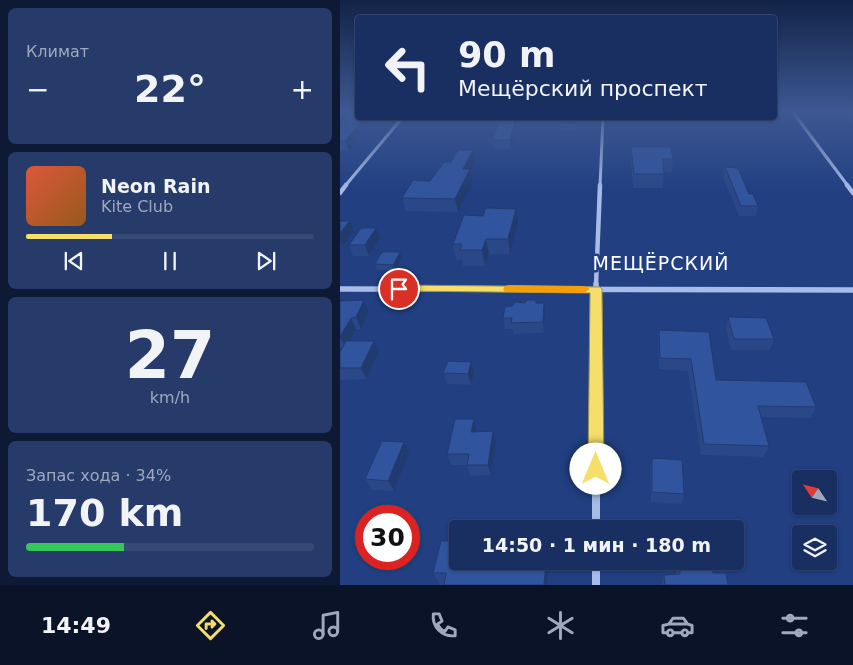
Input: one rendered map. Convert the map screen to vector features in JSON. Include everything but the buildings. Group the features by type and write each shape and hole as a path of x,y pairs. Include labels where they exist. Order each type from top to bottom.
{"street":[{"path":"340,194 385,138"},
{"path":"596,520 596,289 602,138"},
{"path":"813,138 853,192"},
{"path":"340,289 853,290"},
{"path":"596,570 596,585"}],"slow traffic":[{"path":"509,289 584,289"}],"district":[{"name":"МЕЩЁРСКИЙ","path":"661,263"}],"route":[{"path":"399,289 596,289 596,469"}]}
